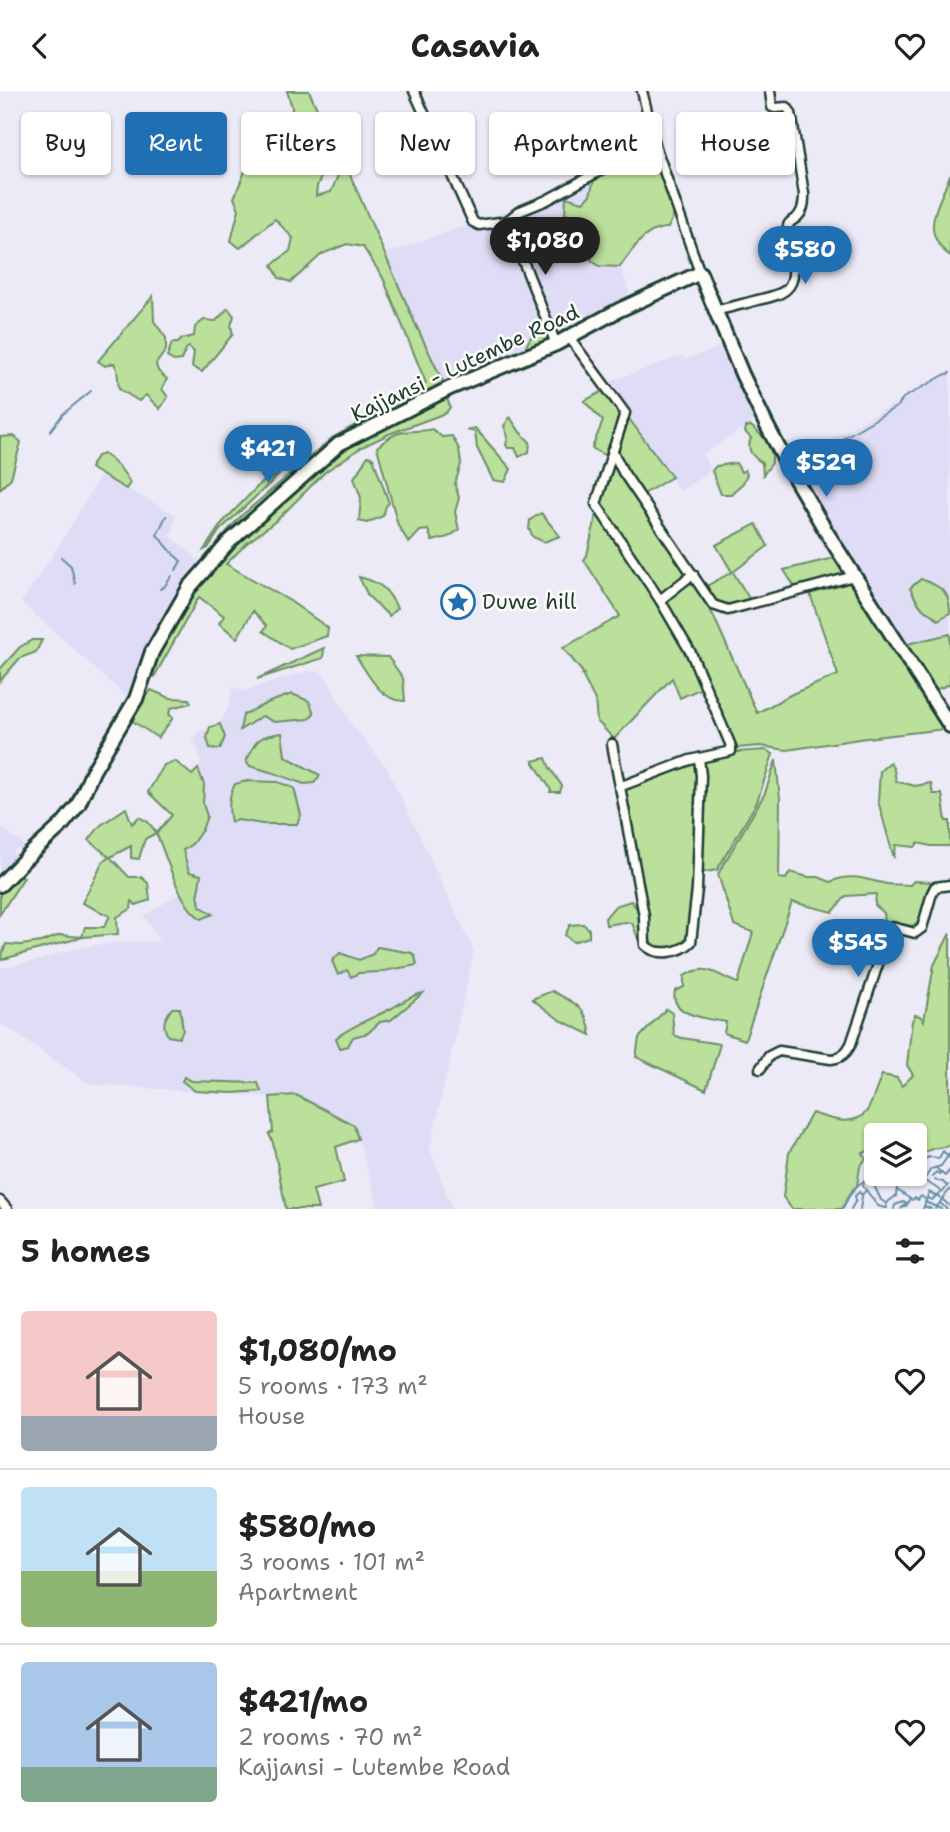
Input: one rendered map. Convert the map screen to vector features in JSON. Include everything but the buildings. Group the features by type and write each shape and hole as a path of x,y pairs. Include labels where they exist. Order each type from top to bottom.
{"street":[{"path":"414,91 475,224 482,226 507,221 518,212 547,201 593,175"},
{"path":"642,91 647,112"},
{"path":"717,310 778,296 792,281 793,266 787,227 789,222 801,214 803,183 790,110 785,106 772,107 770,91"},
{"path":"662,165 700,273 743,374 779,449 816,516 950,726"},
{"path":"507,221 556,344"},
{"name":"Kajjansi - Lutembe Road","path":"0,885 62,825 78,805 93,771 136,699 152,652 191,585 230,541 339,444 450,388 556,344 619,310 700,273"},
{"path":"569,337 625,413 596,504 660,600 699,670 732,751 699,758 619,787"},
{"path":"612,450 623,472 713,605 728,610 855,576"},
{"path":"660,600 693,574"},
{"path":"612,744 643,916 645,945 654,952 673,952 683,949 691,942 701,776 699,758"},
{"path":"760,1069 769,1056 779,1051 831,1059 846,1053 890,929 896,927 915,933 918,931 922,928 935,887 950,885"},
{"path":"0,1201 7,1209"}],"shaded area":[{"path":"594,180 631,300 557,340 513,226 514,221 517,215"},
{"path":"471,224 480,229 502,225 512,241 551,340 446,388 385,254"},
{"path":"726,345 759,418 703,454 711,471 680,491 605,383 682,356 685,360"},
{"path":"950,373 950,634 904,647 792,465 835,437"},
{"path":"101,475 176,515 171,537 204,565 129,699 21,602"},
{"path":"308,671 318,671 327,679 350,722 387,768 474,951 430,1149 452,1209 379,1209 354,1125 296,1095 270,1097 90,1084 0,1023 0,968 101,944 159,941 144,916 200,876 189,872 182,850 207,816 203,804 204,784 198,769 201,763 197,746 192,741 199,731 220,724 228,708 233,687 244,691"},
{"path":"0,827 30,849 22,851 17,848 13,851 16,864 0,882"}],"green space":[{"path":"287,91 309,91 318,112 292,112"},
{"path":"243,175 322,175 316,196 331,192 338,175 350,175 446,388 343,437 216,549 220,539 241,516 332,438 389,406 406,392 426,383 383,278 363,247 347,244 322,254 291,282 279,278 272,265 290,251 293,238 275,219 240,248 231,241 239,209 234,198"},
{"path":"601,175 662,175 667,186 674,215 668,228 652,231 634,247 620,267 599,266 591,260 596,246 584,216 565,214 566,197 583,202 590,195 594,180"},
{"path":"950,175 950,256 940,247 933,228 937,208"},
{"path":"153,296 154,321 166,338 166,350 156,364 158,371 167,379 162,389 168,397 160,409 146,395 139,401 119,389 114,363 105,366 98,361"},
{"path":"228,308 234,316 231,326 233,334 202,372 192,367 194,352 189,347 181,360 174,361 167,357 172,343 194,336 195,327 204,320 216,321"},
{"path":"538,324 547,331 549,342 527,351 526,346"},
{"path":"605,390 618,416 617,429 606,456 592,448 603,421 584,401"},
{"path":"447,398 450,407 446,413 362,447 325,472 277,520 247,543 226,564 290,601 328,628 327,636 290,649 263,631 267,626 253,611 237,638 219,623 224,616 199,597 154,677 151,676 150,673 193,592 241,538 333,456 375,432"},
{"path":"627,416 672,477 642,495 616,452"},
{"path":"510,417 530,442 529,452 519,457 515,448 508,448 506,445 508,437 504,426"},
{"path":"751,426 772,445 772,463 763,475 762,463 751,452 751,438 745,432 746,427"},
{"path":"475,428 511,469 505,482 493,480 477,448 475,432 466,430"},
{"path":"432,429 442,437 452,436 459,449 461,464 455,484 459,498 455,512 459,530 448,537 432,541 428,530 420,531 409,543 398,525 377,447 399,433"},
{"path":"14,436 21,442 11,478 0,489 0,437"},
{"path":"104,454 125,474 130,483 126,489 90,468 97,456"},
{"path":"368,456 373,458 389,503 383,516 367,523 359,521 361,498 354,478"},
{"path":"614,460 687,574 663,593 660,594 638,557 602,507 600,499"},
{"path":"736,463 741,472 745,470 747,474 743,483 731,494 721,494 712,471 716,466"},
{"path":"280,474 220,530 204,550 222,523 261,483"},
{"path":"599,512 669,619 704,687 680,698 672,678 614,739 597,721 595,700 582,675 584,674 563,648 620,616 584,560"},
{"path":"541,513 560,536 544,542 533,537 529,529 530,520"},
{"path":"756,524 768,546 733,572 750,600 723,606 714,600 705,587 732,572 716,545"},
{"path":"838,557 847,574 796,589 784,570"},
{"path":"359,577 378,584 390,596 397,608 389,616 368,596"},
{"path":"921,579 943,590 950,605 950,613 938,620 923,609 910,588"},
{"path":"849,581 945,729 787,750 760,746 737,748 701,666 666,605 666,598 685,585 697,585 757,713 792,694 838,675 809,591"},
{"path":"950,634 950,684 935,690 904,647"},
{"path":"32,640 42,640 36,652 20,658 0,681 0,669 20,647"},
{"path":"324,648 323,658 257,679"},
{"path":"356,656 388,657 403,678 405,701 396,700 382,692"},
{"path":"146,688 147,696 151,690 170,698 189,699 191,703 171,708 169,714 173,718 158,738 128,718"},
{"path":"292,694 309,701 314,713 309,719 274,722 262,716 240,730 243,715"},
{"path":"220,724 225,737 220,749 210,748 207,738 210,727"},
{"path":"282,733 285,756 320,775 314,783 304,784 250,766 246,762 258,740"},
{"path":"766,750 773,754 757,802 717,870 699,873 701,759"},
{"path":"546,758 562,786 560,792 550,792 533,761"},
{"path":"697,760 695,883 690,940 676,949 650,947 625,790 629,785"},
{"path":"776,760 780,799 779,878 786,879 790,872 819,877 830,882 852,877 890,884 932,882 920,920 912,926 885,923 884,913 875,905 876,894 846,896 833,912 792,902 745,1040 724,1033 726,1022 684,1011 678,1006 675,991 684,987 684,976 700,970 712,971 738,983 753,932 734,925 718,874 765,793"},
{"path":"175,761 192,775 198,769 204,784 203,804 207,816 202,830 192,844 183,850 189,872 201,875 198,893 200,906 213,914 202,919 187,905 156,833 145,839 139,859 131,858 131,846 110,857 129,877 141,877 148,883 150,900 136,905 132,901 131,909 117,917 118,934 83,937 0,960 6,944 41,942 60,935 82,937 85,927 104,927 110,916 82,903 103,862 109,857 89,840 101,825 126,808 132,824 139,817 148,822 157,833 172,815 148,792 164,765"},
{"path":"890,762 896,781 915,786 931,783 933,794 942,794 946,821 950,821 950,846 918,843 915,847 896,845 894,858 878,801 880,771"},
{"path":"246,781 278,782 294,788 301,815 297,824 262,824 238,820 231,822 231,793 235,784"},
{"path":"17,873 24,877 0,914 0,889"},
{"path":"631,901 640,912 641,940 632,923 606,925 605,918 615,906"},
{"path":"583,924 589,929 589,937 573,942 565,935 570,925"},
{"path":"950,933 950,1145 927,1151 927,1123 864,1123 864,1161 860,1167 857,1186 842,1209 792,1209 783,1197 789,1153 812,1113 839,1120 854,1120 868,1109 882,1075 897,1078 902,1086 913,1075 907,1065 912,1021 915,1015 924,1021 934,965"},
{"path":"377,947 412,953 417,965 359,973 351,977 347,970 338,975 332,961 340,953 359,960 373,954"},
{"path":"552,991 583,1011 591,1035 560,1020 532,999"},
{"path":"423,993 391,1020 380,1022 368,1033 353,1037 348,1046 340,1048 336,1038 343,1033"},
{"path":"172,1008 180,1008 183,1030 179,1038 168,1036 164,1025"},
{"path":"666,1009 672,1013 674,1035 720,1044 706,1090 636,1057 639,1038"},
{"path":"184,1077 192,1081 258,1083 261,1091 195,1091 182,1081"},
{"path":"296,1095 354,1125 358,1139 336,1147 344,1182 313,1190 318,1209 286,1209 269,1134 273,1132 270,1097"}],"waterway":[{"path":"843,438 898,406 903,398 950,373"},
{"path":"50,431 63,414 91,391"},
{"path":"166,516 157,535 181,561 176,570"},
{"path":"61,557 71,566 75,584"},
{"path":"160,589 172,576"},
{"path":"121,736 146,695"},
{"path":"927,1158 939,1158 943,1151 950,1158"},
{"path":"927,1175 931,1169 941,1166 950,1153"},
{"path":"936,1168 945,1176 950,1170"},
{"path":"932,1177 936,1172 941,1172"},
{"path":"935,1180 946,1185"},
{"path":"842,1209 853,1189 864,1181"},
{"path":"864,1182 863,1186 878,1206 885,1208"},
{"path":"927,1182 941,1191"},
{"path":"923,1209 929,1192 936,1196 948,1185"},
{"path":"874,1186 881,1200 887,1204"},
{"path":"885,1208 896,1196 897,1186"},
{"path":"935,1209 950,1189"},
{"path":"851,1209 856,1200 855,1196 859,1192 862,1195 866,1190"},
{"path":"897,1190 912,1200 918,1200 921,1196 925,1199"},
{"path":"927,1198 932,1200 937,1195 950,1206"},
{"path":"860,1209 862,1196"},
{"path":"894,1209 895,1205 903,1202 907,1204 909,1200"},
{"path":"925,1202 941,1209"},
{"path":"940,1203 947,1209"},
{"path":"901,1209 907,1205"},
{"path":"924,1206 931,1209"}],"place":[{"name":"Duwe hill","path":"458,602"}]}
